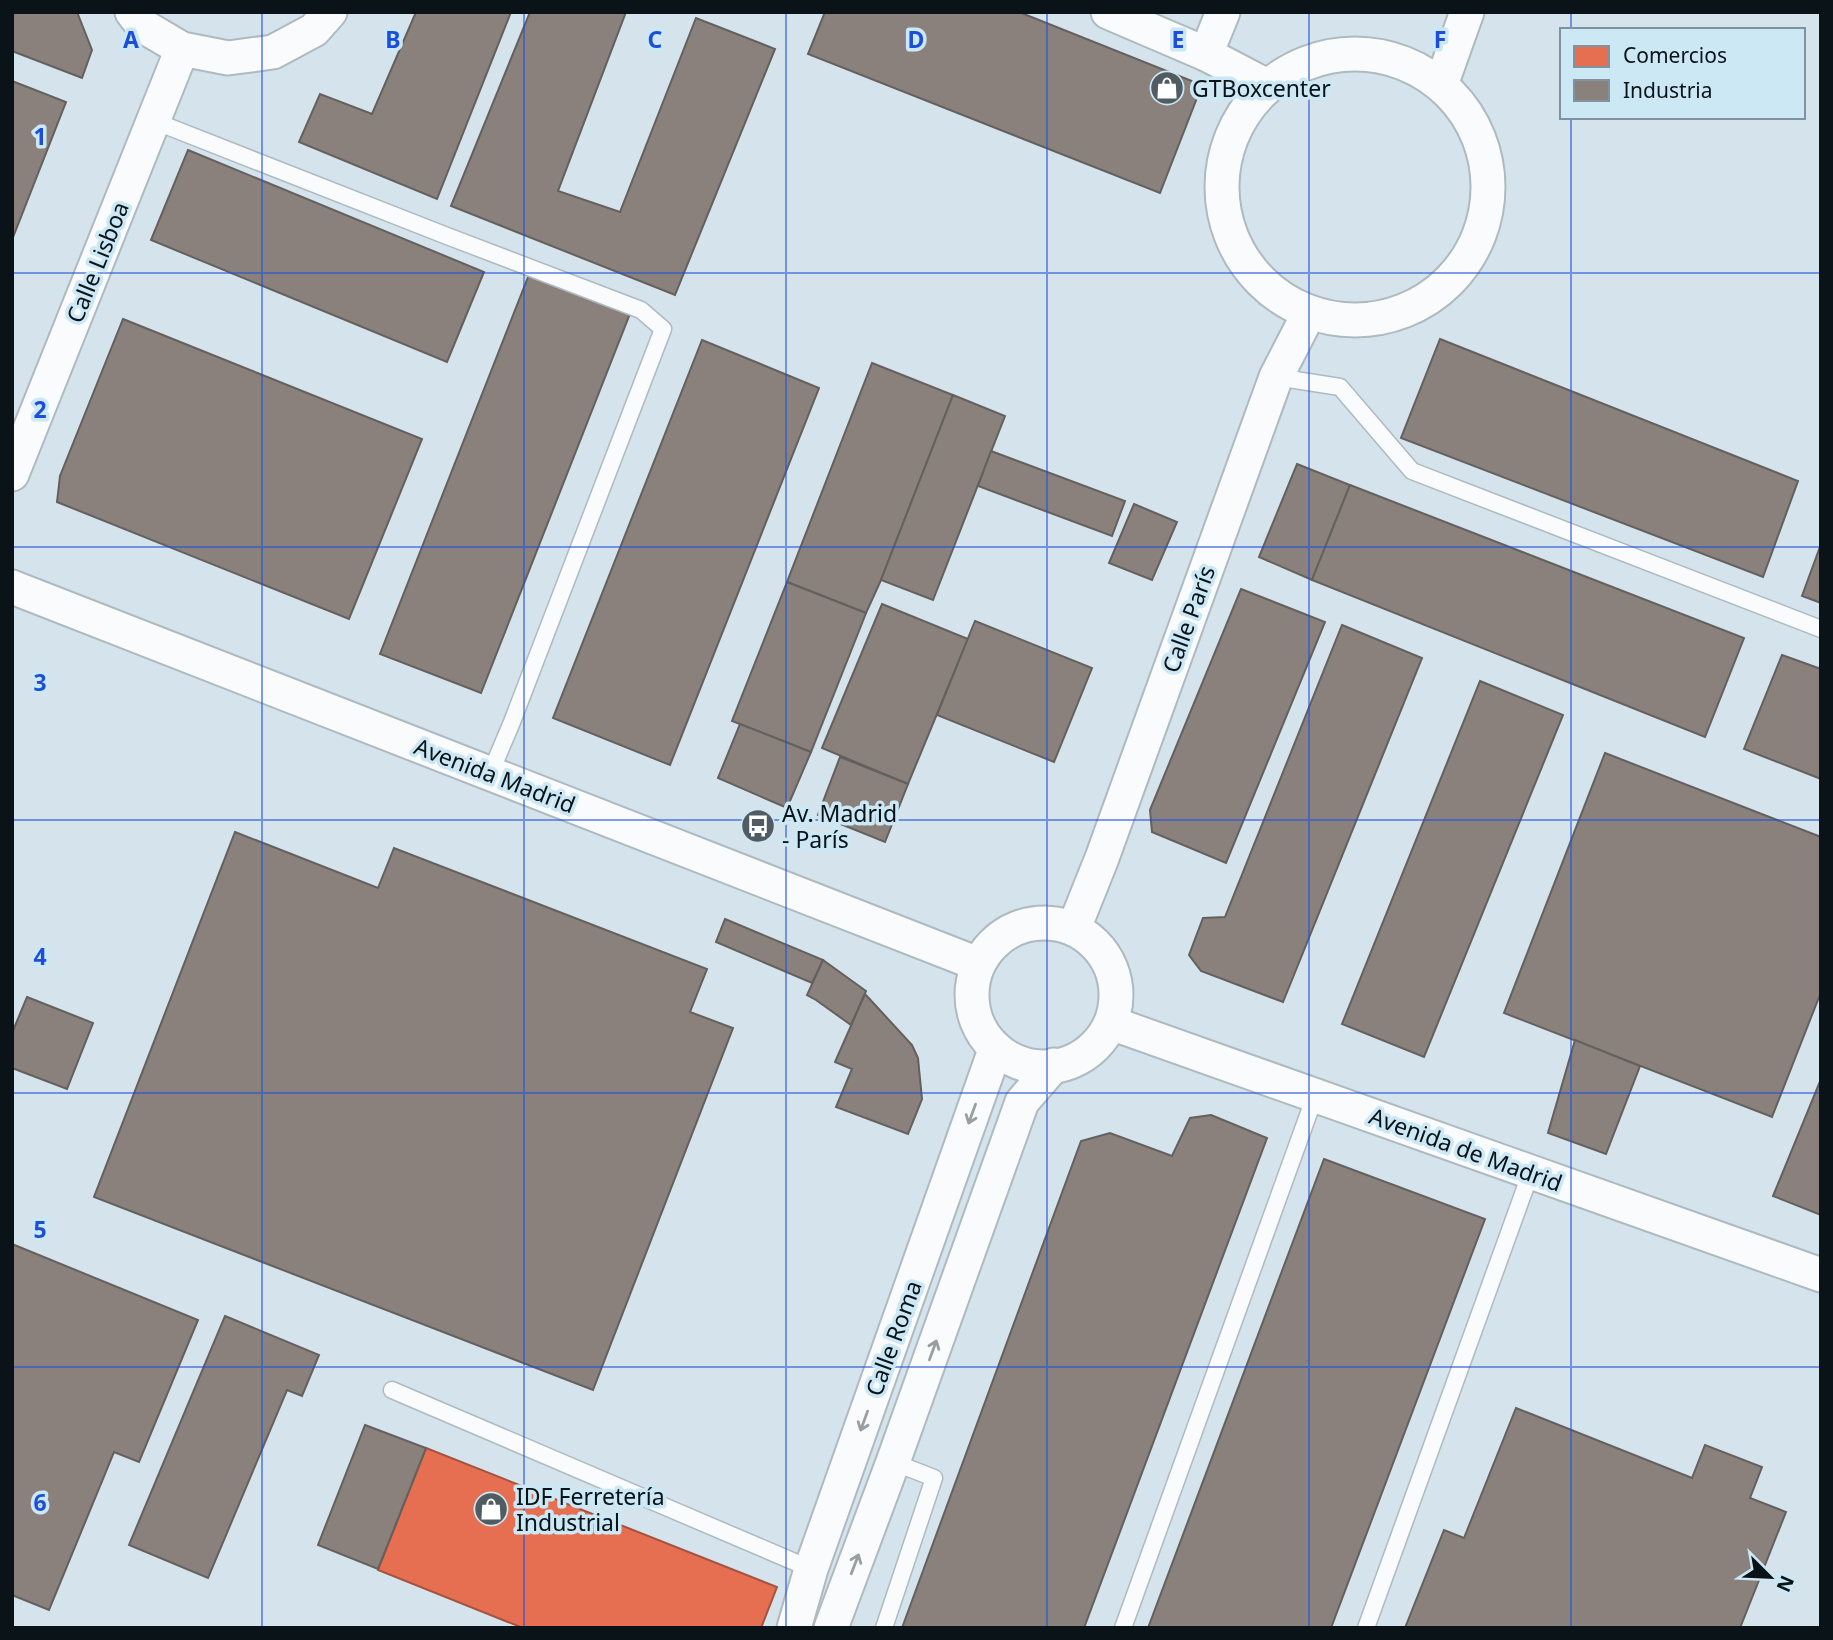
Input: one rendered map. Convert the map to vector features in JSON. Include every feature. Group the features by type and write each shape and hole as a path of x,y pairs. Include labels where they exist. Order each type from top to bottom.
{"street":[{"path":"132,12 143,26 182,49 228,58 273,52 314,30 330,12"},
{"path":"1108,12 1206,54 1267,86"},
{"path":"1206,54 1223,12"},
{"path":"1441,85 1467,12"},
{"name":"Calle Lisboa","path":"12,474 182,49"},
{"path":"1373,54 1409,65 1441,85 1468,116 1484,154 1488,195 1479,235 1458,271 1428,299 1390,316 1350,321 1309,313 1275,295 1247,266 1228,232 1221,192 1226,153 1241,117 1267,86 1298,65 1335,55 1373,54"},
{"name":"Calle París","path":"1074,928 1102,858 1276,377 1309,313"},
{"name":"Avenida Madrid","path":"12,587 978,964"},
{"path":"1037,922 1074,928 1098,945 1112,968 1117,998 1111,1023 1105,1035 1087,1054 1067,1065 1033,1067 1017,1063 995,1049 982,1033 972,1009 971,988 978,964 986,951 1006,933 1037,922"},
{"name":"Avenida de Madrid","path":"1111,1023 1821,1275"},
{"name":"Calle Roma","path":"794,1628 811,1569 995,1049"},
{"name":"Calle Roma","path":"831,1628 1022,1102 1054,1065"}],"lane":[{"path":"154,121 641,310 663,329 490,774"},
{"path":"1276,377 1340,387 1412,471 1821,629"},
{"path":"1123,1628 1315,1096"},
{"path":"1366,1628 1531,1172"},
{"path":"392,1390 811,1569"},
{"path":"884,1628 934,1478 893,1462"}],"building: Comercios":[{"name":"IDF Ferretería Industrial","path":"426,1448 777,1587 761,1628 523,1628 378,1570"}],"building: Industria":[{"path":"12,12 77,12 92,50 82,78 12,51"},
{"path":"416,12 511,12 437,199 299,142 320,94 372,114"},
{"path":"530,12 626,12 558,191 620,212 696,18 775,49 675,295 451,206"},
{"path":"825,12 1019,12 1202,85 1160,193 808,54"},
{"path":"12,81 66,102 12,240"},
{"path":"188,150 484,272 447,362 151,240"},
{"path":"530,272 631,311 481,693 380,654"},
{"path":"123,319 422,439 349,619 57,502 60,476"},
{"path":"1440,339 1798,481 1763,577 1401,438"},
{"path":"702,340 819,388 670,765 553,718"},
{"path":"872,363 953,395 866,613 787,582"},
{"path":"953,395 1005,416 933,600 881,580"},
{"path":"991,451 1125,501 1112,536 978,486"},
{"path":"1297,464 1350,485 1312,580 1259,557"},
{"path":"1350,485 1744,638 1705,737 1312,580"},
{"path":"1134,504 1177,522 1152,580 1109,563"},
{"path":"1821,544 1821,603 1802,596"},
{"path":"787,582 866,613 811,752 732,721"},
{"path":"1241,589 1325,622 1226,863 1152,832 1150,810"},
{"path":"882,604 968,639 908,784 822,748"},
{"path":"975,621 1092,668 1054,762 937,715"},
{"path":"1342,625 1422,658 1283,1002 1201,971 1189,955 1203,918 1225,917"},
{"path":"1782,655 1821,669 1821,779 1744,749"},
{"path":"1480,681 1563,715 1424,1057 1342,1024"},
{"path":"740,724 811,752 787,808 718,778"},
{"path":"1605,753 1821,837 1821,992 1772,1117 1504,1013"},
{"path":"840,757 908,784 885,842 818,815"},
{"path":"235,832 378,888 394,848 707,969 690,1012 733,1028 593,1390 94,1197"},
{"path":"725,919 823,960 812,983 716,942"},
{"path":"823,960 866,991 851,1025 807,995"},
{"path":"865,994 912,1045 918,1058 922,1099 908,1134 836,1107 852,1069 835,1062"},
{"path":"27,997 93,1023 67,1089 12,1068 12,1033"},
{"path":"1575,1040 1640,1066 1606,1154 1548,1133"},
{"path":"1821,1079 1821,1215 1773,1196"},
{"path":"1211,1115 1267,1138 1084,1628 902,1628 1081,1141 1110,1133 1172,1156 1190,1118"},
{"path":"1324,1159 1485,1219 1331,1628 1148,1628"},
{"path":"12,1244 198,1320 139,1462 114,1452 49,1610 12,1595"},
{"path":"225,1316 319,1355 302,1396 287,1390 208,1578 129,1545"},
{"path":"1516,1408 1692,1478 1705,1445 1762,1467 1750,1498 1786,1512 1740,1628 1405,1628 1444,1530 1464,1538"},
{"path":"365,1425 426,1448 378,1569 318,1545"}],"place":[{"name":"GTBoxcenter","path":"1167,88"},
{"name":"Av. Madrid - París","path":"758,826"},
{"name":"IDF Ferretería Industrial","path":"491,1509"}]}
